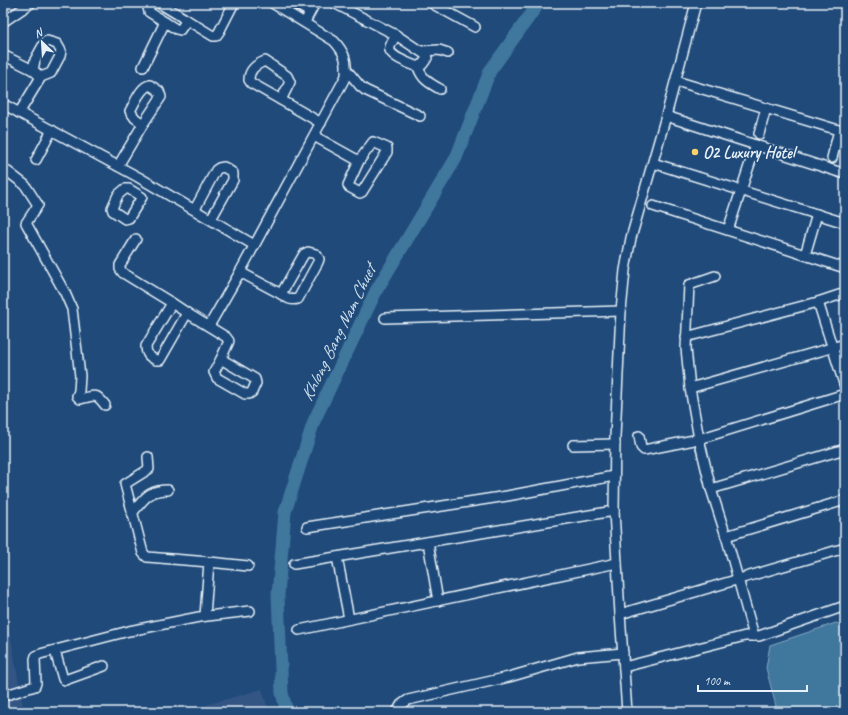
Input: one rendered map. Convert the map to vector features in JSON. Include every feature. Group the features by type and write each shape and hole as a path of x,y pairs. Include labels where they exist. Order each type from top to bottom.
{"street":[{"path":"5,18 31,3"},
{"path":"151,3 148,6 149,12 178,30 180,30 187,20"},
{"path":"159,3 213,36 216,36 219,32 234,3"},
{"path":"209,326 345,80 345,56 334,40 272,3"},
{"path":"294,3 310,12"},
{"path":"305,22 315,3"},
{"path":"334,3 396,35 422,51 427,58 421,66 418,67"},
{"path":"431,3 474,27"},
{"path":"628,712 614,511 615,444 621,311 625,270 631,238 653,164 696,3"},
{"path":"143,67 166,22"},
{"path":"396,35 389,50 392,54 418,67 421,76 440,89"},
{"path":"19,113 41,77 51,72 60,56 61,51 57,44 47,41 44,42 35,60 33,70"},
{"path":"422,51 439,50 448,53"},
{"path":"3,55 33,70 41,77"},
{"path":"281,100 290,82 287,76 265,62 257,64 251,71 249,80 251,83 321,123"},
{"path":"346,69 365,90 420,116"},
{"path":"676,80 842,131 832,158"},
{"path":"3,104 118,166 254,245"},
{"path":"759,134 766,108"},
{"path":"666,116 845,174"},
{"path":"118,166 143,124"},
{"path":"36,160 52,130"},
{"path":"314,136 359,161"},
{"path":"374,142 387,148 387,152 360,193 349,187 348,184 359,161 374,142"},
{"path":"728,230 756,145"},
{"path":"653,164 845,223"},
{"path":"194,209 216,170 224,167 233,173 233,180 211,219"},
{"path":"3,168 25,185 38,205 26,223 72,309 80,376 78,396 80,399 95,395 98,396 105,405"},
{"path":"142,197 151,185"},
{"path":"653,206 845,268"},
{"path":"805,255 817,214"},
{"path":"136,239 120,266 123,273 226,337 230,341 214,372 217,378 245,394 252,392 256,383 255,379 221,359"},
{"path":"240,272 281,294 294,300 298,299 318,262 319,259 316,254 308,252 304,254 281,294"},
{"path":"715,276 689,285 686,336 690,388 699,439 711,489 726,536 754,636"},
{"path":"686,336 818,302 845,293"},
{"path":"818,302 845,387"},
{"path":"172,303 146,346 146,352 152,358 160,360 187,313"},
{"path":"385,318 621,311"},
{"path":"690,388 845,344"},
{"path":"639,436 641,447 644,450 699,439 845,394"},
{"path":"572,445 615,444"},
{"path":"711,489 845,449"},
{"path":"148,456 149,469 125,484 143,553 147,557 248,566"},
{"path":"306,526 507,496 614,476"},
{"path":"132,513 149,494 160,490 168,490"},
{"path":"726,536 845,500"},
{"path":"294,564 614,511"},
{"path":"428,542 438,601"},
{"path":"620,614 845,548"},
{"path":"337,557 349,619"},
{"path":"205,616 210,562"},
{"path":"299,630 617,563"},
{"path":"624,667 745,636 764,634 845,606"},
{"path":"3,696 35,686 36,656 129,631 205,616 250,611"},
{"path":"56,651 63,679 65,680 104,666"},
{"path":"397,712 400,705 408,700 509,677 578,657 623,653"}],"shaded area":[{"path":"3,593 24,712 3,712"},
{"path":"836,623 845,626 845,712 768,712 776,706 766,668 770,645"},
{"path":"262,689 269,712 181,712"}],"waterway":[{"name":"Khlong Bang Nam Chuet","path":"287,712 282,693 278,595 285,512 314,421 376,291 456,158 490,71 539,3"}],"place":[{"name":"O2 Luxury Hotel","path":"695,152"}]}
